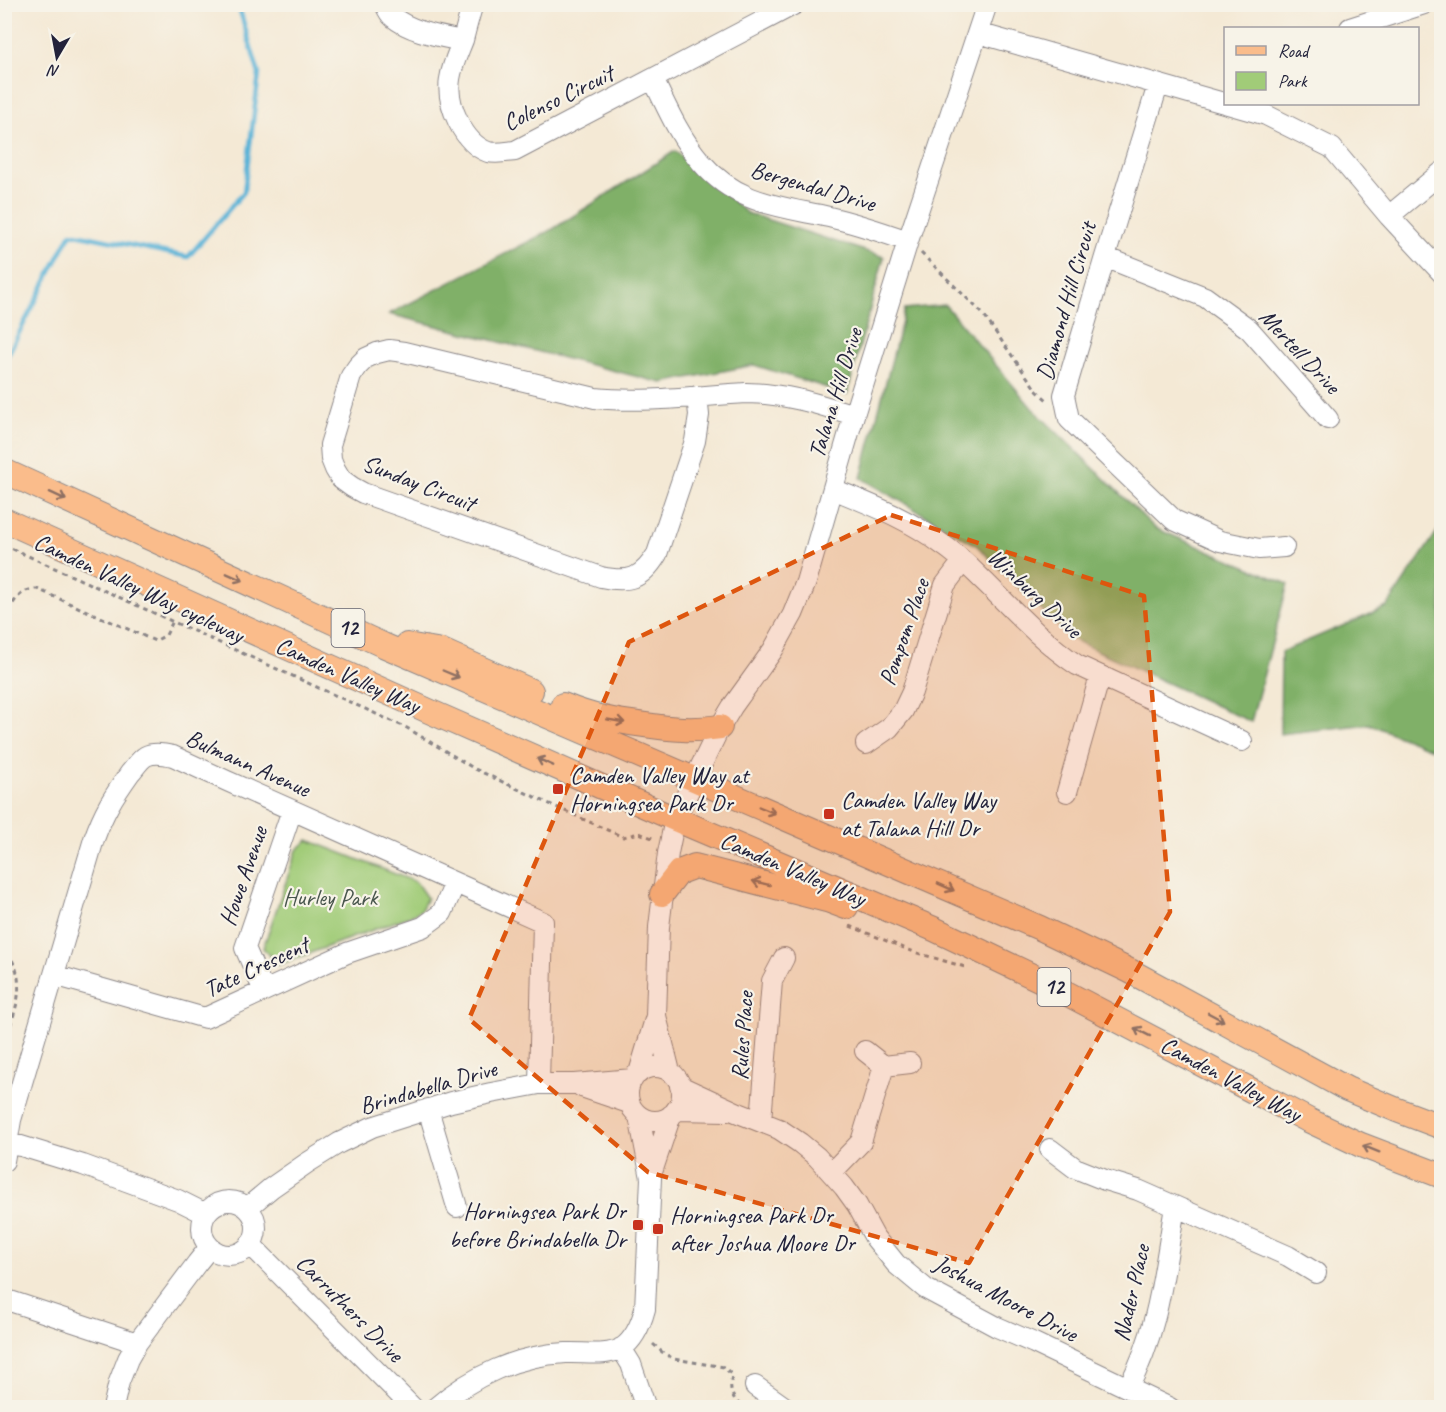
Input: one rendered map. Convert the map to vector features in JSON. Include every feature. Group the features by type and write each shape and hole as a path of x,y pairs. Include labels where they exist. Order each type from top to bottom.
{"main road":[{"name":"Camden Valley Way","path":"4,471 383,645 1040,928 1130,971 1347,1089 1442,1127"},
{"name":"Camden Valley Way","path":"4,520 206,612 675,819 923,925 1097,1009 1308,1120 1361,1145 1442,1176"},
{"path":"383,645 404,645 442,651 593,717 680,730 720,727"},
{"path":"662,894 679,872 695,867 830,901 1015,968"}],"street":[{"path":"385,4 390,15 402,22 430,35 462,41"},
{"name":"Colenso Circuit","path":"473,4 453,64 449,82 450,99 467,136 477,146 489,152 501,153 516,151 795,4"},
{"name":"Talana Hill Drive","path":"656,1016 662,894 675,819 720,727 773,650 793,614 806,582 854,415 908,241 987,4"},
{"path":"1353,27 1424,4"},
{"path":"978,33 1158,85 1224,99"},
{"name":"Bergendal Drive","path":"653,79 688,147 719,180 738,193 777,207 850,222 908,241"},
{"name":"Diamond Hill Circuit","path":"1069,419 1064,395 1158,85"},
{"path":"1250,105 1268,109 1332,148 1389,216 1442,273"},
{"path":"1389,216 1442,172"},
{"name":"Mertell Drive","path":"1105,257 1205,297 1249,329 1328,419"},
{"name":"Sunday Circuit","path":"697,396 699,416 695,441 657,554 650,566 629,579 616,580 601,577 363,493 341,479 331,459 330,445 351,376 366,358 389,350 595,398 636,400 697,396 763,393 803,400 854,415"},
{"path":"1069,419 1174,520 1220,540 1259,549 1284,546"},
{"name":"Winburg Drive","path":"833,489 888,511 943,545 963,561 1056,650 1077,665 1242,741"},
{"name":"Pompom Place","path":"866,744 889,728 903,711 912,692 945,585 963,561"},
{"path":"1067,792 1100,676"},
{"name":"Bulmann Avenue","path":"6,1152 11,1120 102,816 114,795 139,762 145,756 155,754 173,756 543,922 539,1084"},
{"name":"Howe Avenue","path":"264,991 245,948 292,810"},
{"name":"Tate Crescent","path":"54,975 205,1018 347,952 423,927 442,913 455,883"},
{"name":"Rules Place","path":"761,1121 772,981 784,958"},
{"path":"651,1178 634,1109 628,1094 656,1016"},
{"path":"435,1407 479,1377 516,1362 566,1353 606,1353 621,1348 636,1333 645,1309 651,1178 681,1094 656,1016"},
{"path":"865,1051 884,1066 910,1063"},
{"path":"832,1172 861,1142 884,1066"},
{"path":"636,1076 654,1067 663,1069 675,1079"},
{"name":"Brindabella Drive","path":"247,1208 271,1188 339,1143 372,1127 428,1109 491,1093 539,1084 574,1084 636,1076"},
{"name":"Joshua Moore Drive","path":"675,1079 736,1112 779,1129 817,1157 832,1172 857,1205 875,1238 896,1263 926,1288 997,1327 1170,1407"},
{"name":"Brindabella Drive","path":"574,1084 634,1109"},
{"path":"428,1109 457,1207"},
{"path":"634,1109 646,1120 655,1121 673,1113"},
{"name":"Joshua Moore Drive","path":"673,1113 736,1112"},
{"path":"6,1152 21,1146 83,1165 178,1200 206,1214"},
{"path":"1050,1149 1076,1168 1138,1190 1288,1256 1316,1273"},
{"path":"233,1201 243,1205 252,1214 256,1224 255,1235 243,1250 234,1254 222,1253 210,1247 203,1234 202,1224 206,1214 222,1202 233,1201"},
{"name":"Nader Place","path":"1128,1388 1148,1342 1156,1313 1175,1207"},
{"name":"Carruthers Drive","path":"250,1244 413,1407"},
{"path":"113,1407 119,1382 137,1343 210,1247"},
{"path":"4,1299 137,1343"},
{"path":"621,1348 631,1364 646,1407"},
{"path":"755,1386 786,1407"}],"path":[{"path":"908,241 982,313 1037,391 1069,419"},
{"name":"Camden Valley Way cycleway","path":"4,545 407,728 475,769 554,806 623,837 639,833 650,837"},
{"path":"4,619 21,593 29,589 37,589 155,641 166,636 173,621"},
{"path":"845,923 914,952 970,969"},
{"path":"4,944 16,968 20,995 4,1043"},
{"path":"653,1344 674,1359 724,1367 732,1375 730,1386 735,1401 744,1407"}],"highlighted area":[{"path":"891,515 1144,596 1170,912 969,1263 648,1172 469,1019 629,642"}],"green space":[{"path":"675,151 747,213 884,257 847,394 754,365 662,383 389,314 553,229"},
{"path":"945,305 1033,409 1155,528 1288,584 1251,722 1070,638 976,545 861,478 905,309"},
{"path":"1441,526 1441,753 1369,724 1280,734 1281,652 1387,607"},
{"name":"Hurley Park","path":"308,840 416,882 427,898 421,910 278,965 263,948 297,850"}],"waterway":[{"path":"4,362 71,233 188,257 244,192 259,74 238,4"}],"place":[{"name":"Camden Valley Way at Horningsea Park Dr","path":"558,789"},
{"name":"Camden Valley Way at Talana Hill Dr","path":"829,814"},
{"name":"Horningsea Park Dr before Brindabella Dr","path":"638,1225"},
{"name":"Horningsea Park Dr after Joshua Moore Dr","path":"658,1229"}]}
